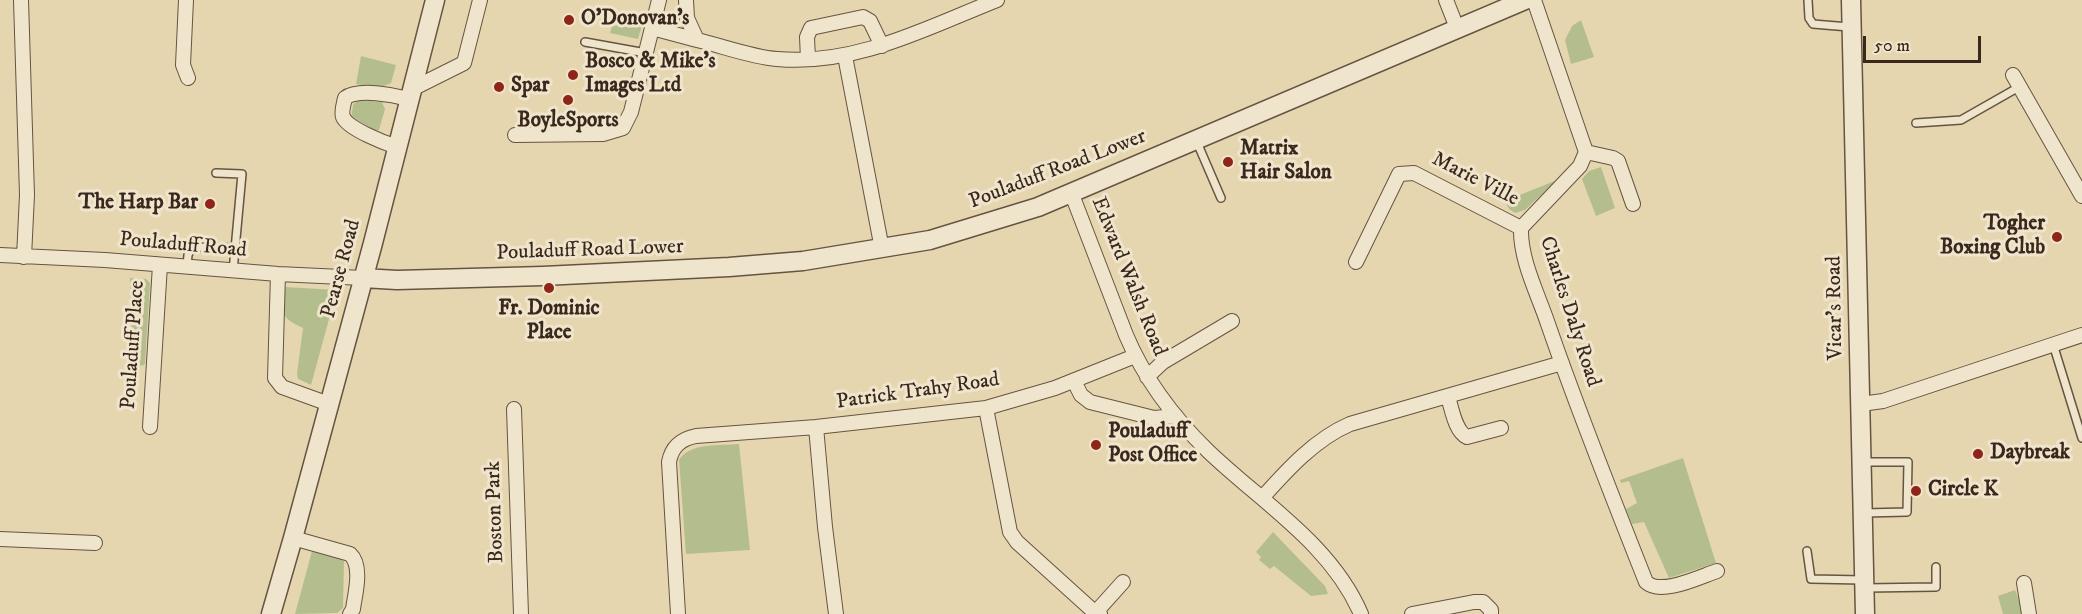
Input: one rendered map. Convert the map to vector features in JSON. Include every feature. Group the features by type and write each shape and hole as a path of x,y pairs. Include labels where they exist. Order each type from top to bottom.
{"street":[{"path":"21,0 27,191 24,257"},
{"path":"186,0 183,65 188,78"},
{"name":"Pearse Road","path":"271,614 363,278 435,0"},
{"path":"397,147 372,138 348,123 342,114 345,98 353,94 411,94 464,63 480,0"},
{"path":"515,135 603,134 623,128 631,112 659,0"},
{"path":"686,0 687,18 697,40"},
{"path":"1446,0 1457,28"},
{"name":"Pouladuff Road Lower","path":"363,278 431,279 773,264 930,240 1038,207 1525,0"},
{"path":"1534,0 1586,152 1618,161 1633,204"},
{"name":"Vicar's Road","path":"1851,0 1866,614"},
{"path":"652,28 770,58 808,59 845,56 882,46 988,2"},
{"path":"808,59 807,37 812,28 863,17 870,21 882,46"},
{"path":"845,56 882,249"},
{"path":"2016,81 2082,196"},
{"name":"Charles Daly Road","path":"1586,152 1580,166 1521,228 1527,263 1562,363 1646,582 1651,586 1665,588 1717,571"},
{"name":"Marie Ville","path":"1356,262 1400,174 1414,173 1521,228"},
{"name":"Edward Walsh Road","path":"1071,192 1135,356 1147,377 1176,416 1208,451 1319,550 1346,586 1361,614"},
{"name":"Pouladuff Road","path":"0,255 363,278"},
{"name":"Pouladuff Place","path":"150,427 160,265"},
{"path":"278,274 275,378 282,387 328,404"},
{"name":"Edward Walsh Road","path":"1147,377 1163,363 1232,321"},
{"path":"1861,404 1883,401 2082,335"},
{"name":"Patrick Trahy Road","path":"678,614 669,462 673,448 681,441 696,436 816,427 986,408 1074,381 1135,356"},
{"path":"1262,498 1295,464 1336,430 1562,363"},
{"path":"1074,381 1081,395 1090,402 1154,418 1176,416"},
{"path":"1448,397 1460,431 1464,436 1501,428"},
{"path":"986,408 1010,532 1026,551 1098,613 1123,582"},
{"name":"Boston Park","path":"514,409 521,614"},
{"path":"816,427 836,614"},
{"path":"293,538 354,557 357,568 353,609 350,614"},
{"path":"0,539 95,543"},
{"path":"2025,583 2030,614"},
{"path":"1412,614 1483,602 1491,610 1491,614"}],"lane":[{"path":"1808,0 1809,18 1813,24 1852,27"},
{"path":"585,42 646,53"},
{"path":"1916,123 1961,120 2016,81"},
{"path":"1196,139 1221,198"},
{"path":"216,173 242,174 233,271"},
{"path":"187,267 188,255 192,247 234,248"},
{"path":"2053,344 2082,438"},
{"path":"1862,462 1908,462 1907,512 1863,513"},
{"path":"1807,551 1811,579 1936,587 1936,567"}],"green space":[{"path":"615,16 643,22 638,39 610,33"},
{"path":"1581,20 1594,57 1571,64 1565,40 1572,26"},
{"path":"361,56 396,65 391,83 379,88 356,84"},
{"path":"358,100 382,102 385,109 379,130 372,130 351,118 353,105"},
{"path":"1601,167 1615,208 1596,216 1582,179 1589,171"},
{"path":"1557,180 1525,210 1515,213 1509,209 1505,201"},
{"path":"130,278 146,279 150,283 145,363 133,368"},
{"path":"285,287 337,290 311,385 298,379 303,328 289,320 284,313"},
{"path":"739,444 750,550 686,554 679,460 690,450 715,445"},
{"path":"1683,458 1716,563 1669,578 1644,522 1632,524 1626,509 1637,503 1629,481 1621,483 1620,480"},
{"path":"1273,532 1325,586 1328,594 1311,596 1274,566 1270,569 1259,560 1261,557 1256,552"},
{"path":"312,551 344,561 343,608 337,613 295,614"},
{"path":"2015,590 2021,605 2021,614 2003,614 1998,596"}],"place":[{"name":"O'Donovan's","path":"569,20"},
{"name":"Bosco & Mike's Images Ltd","path":"573,75"},
{"name":"Spar","path":"499,87"},
{"name":"BoyleSports","path":"568,100"},
{"name":"Matrix Hair Salon","path":"1228,162"},
{"name":"The Harp Bar","path":"210,204"},
{"name":"Togher Boxing Club","path":"2057,237"},
{"name":"Fr. Dominic Place","path":"549,288"},
{"name":"Pouladuff Post Office","path":"1096,445"},
{"name":"Daybreak","path":"1978,454"},
{"name":"Circle K","path":"1916,491"}]}
